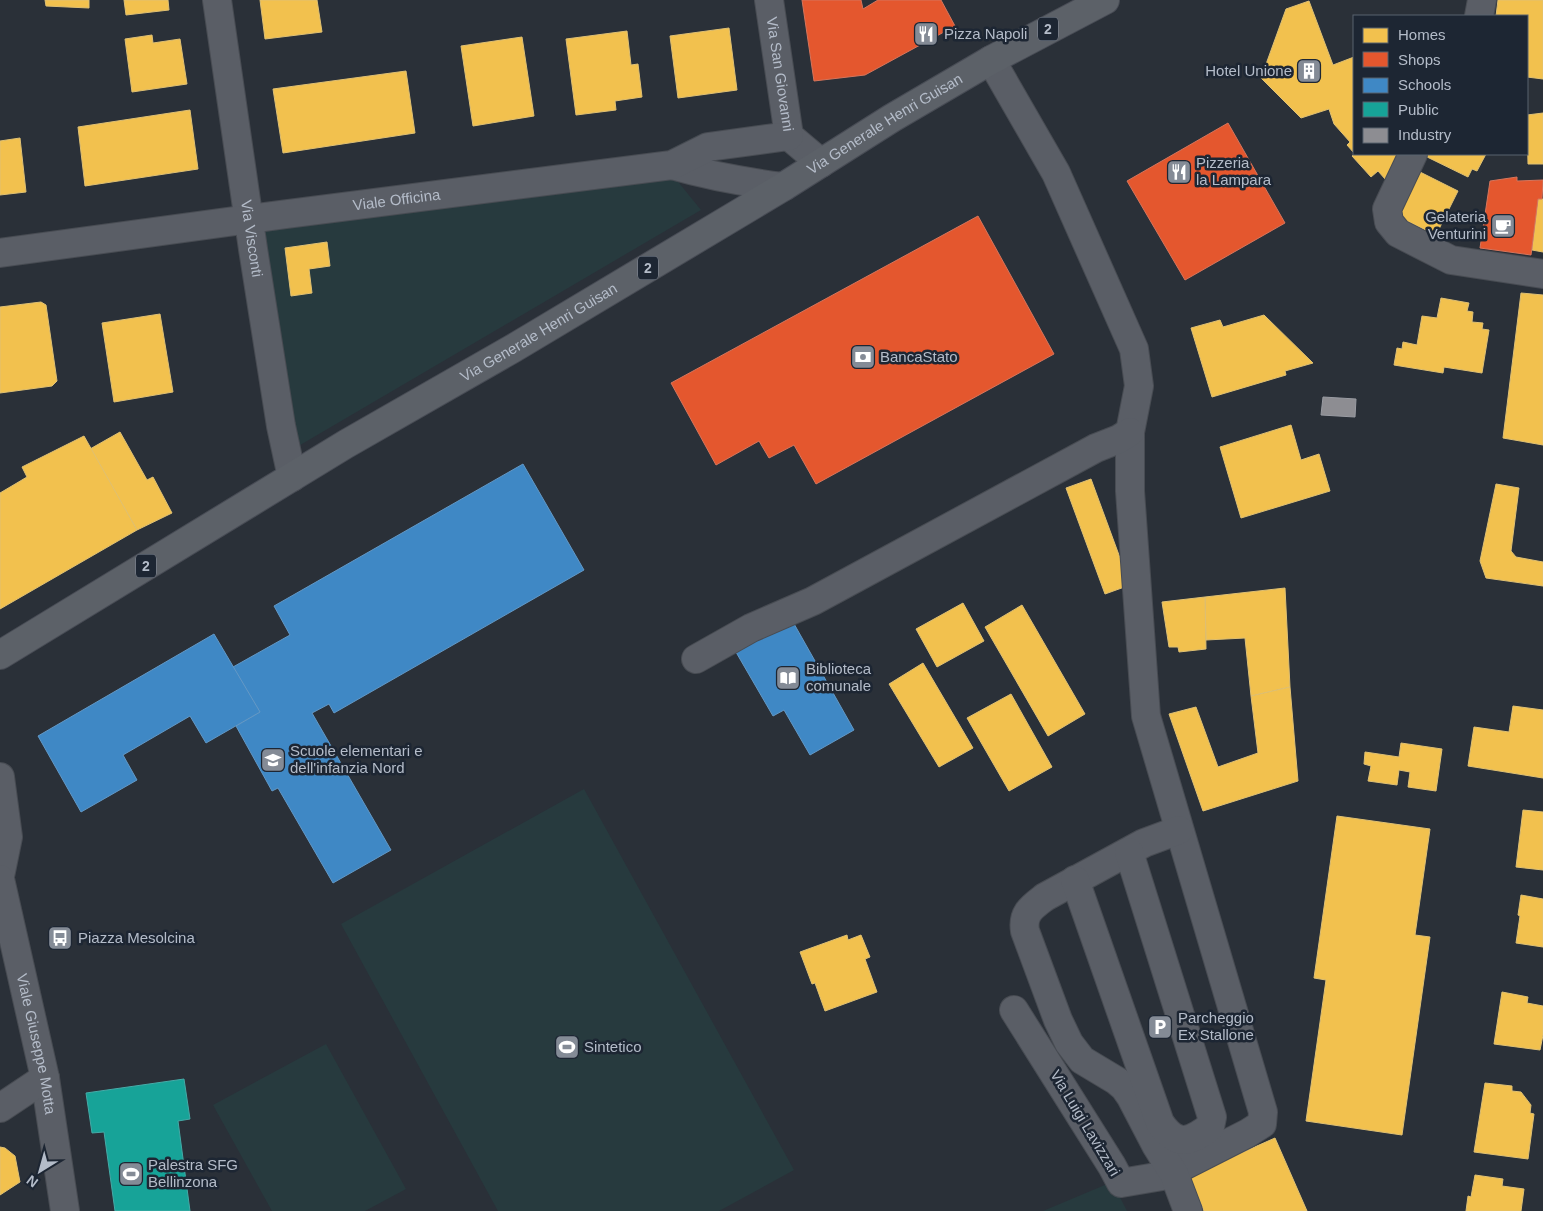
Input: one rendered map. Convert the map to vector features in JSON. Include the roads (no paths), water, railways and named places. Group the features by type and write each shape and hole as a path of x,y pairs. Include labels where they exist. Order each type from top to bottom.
{"main road":[{"name":"Via Generale Henri Guisan","path":"0,655 292,477 784,187 892,118 991,60 1105,0"}],"street":[{"name":"Via Visconti","path":"217,0 281,426 292,477"},
{"name":"Via San Giovanni","path":"769,0 789,136 821,163"},
{"path":"1479,15 1482,0"},
{"path":"991,60 1056,173 1134,349 1139,386 1130,432 1130,491 1146,716 1263,1118 1262,1124 1257,1128 1183,1166 1174,1174"},
{"name":"Viale Officina","path":"0,253 672,165 708,146 789,136"},
{"path":"1413,155 1386,209 1389,222 1398,233 1451,260 1543,274"},
{"path":"672,165 734,181 784,187"},
{"path":"696,659 751,628 813,601 1096,448 1119,439 1130,432"},
{"name":"Viale Giuseppe Motta","path":"0,777 8,837 0,877 45,1078 65,1211"},
{"path":"1179,830 1144,843 1046,896 1033,906 1026,915 1024,922 1025,931 1058,1020 1076,1054 1082,1060 1117,1081 1132,1097 1156,1145 1174,1174 1188,1211"},
{"path":"1075,880 1160,1123 1166,1131 1178,1140 1189,1139 1210,1127 1212,1117 1129,852"},
{"name":"Via Luigi Lavizzari","path":"1014,1010 1112,1166 1121,1184 1174,1174"},
{"path":"0,1108 45,1078"}],"place":[{"name":"Pizza Napoli","path":"926,34"},
{"name":"Hotel Unione","path":"1309,71"},
{"name":"Pizzeria la Lampara","path":"1179,172"},
{"name":"Gelateria Venturini","path":"1503,226"},
{"name":"BancaStato","path":"863,357"},
{"name":"Biblioteca comunale","path":"788,678"},
{"name":"Scuole elementari e dell'infanzia Nord","path":"273,760"},
{"name":"Piazza Mesolcina","path":"60,938"},
{"name":"Parcheggio Ex Stallone","path":"1160,1027"},
{"name":"Sintetico","path":"567,1047"},
{"name":"Palestra SFG Bellinzona","path":"131,1174"}]}
